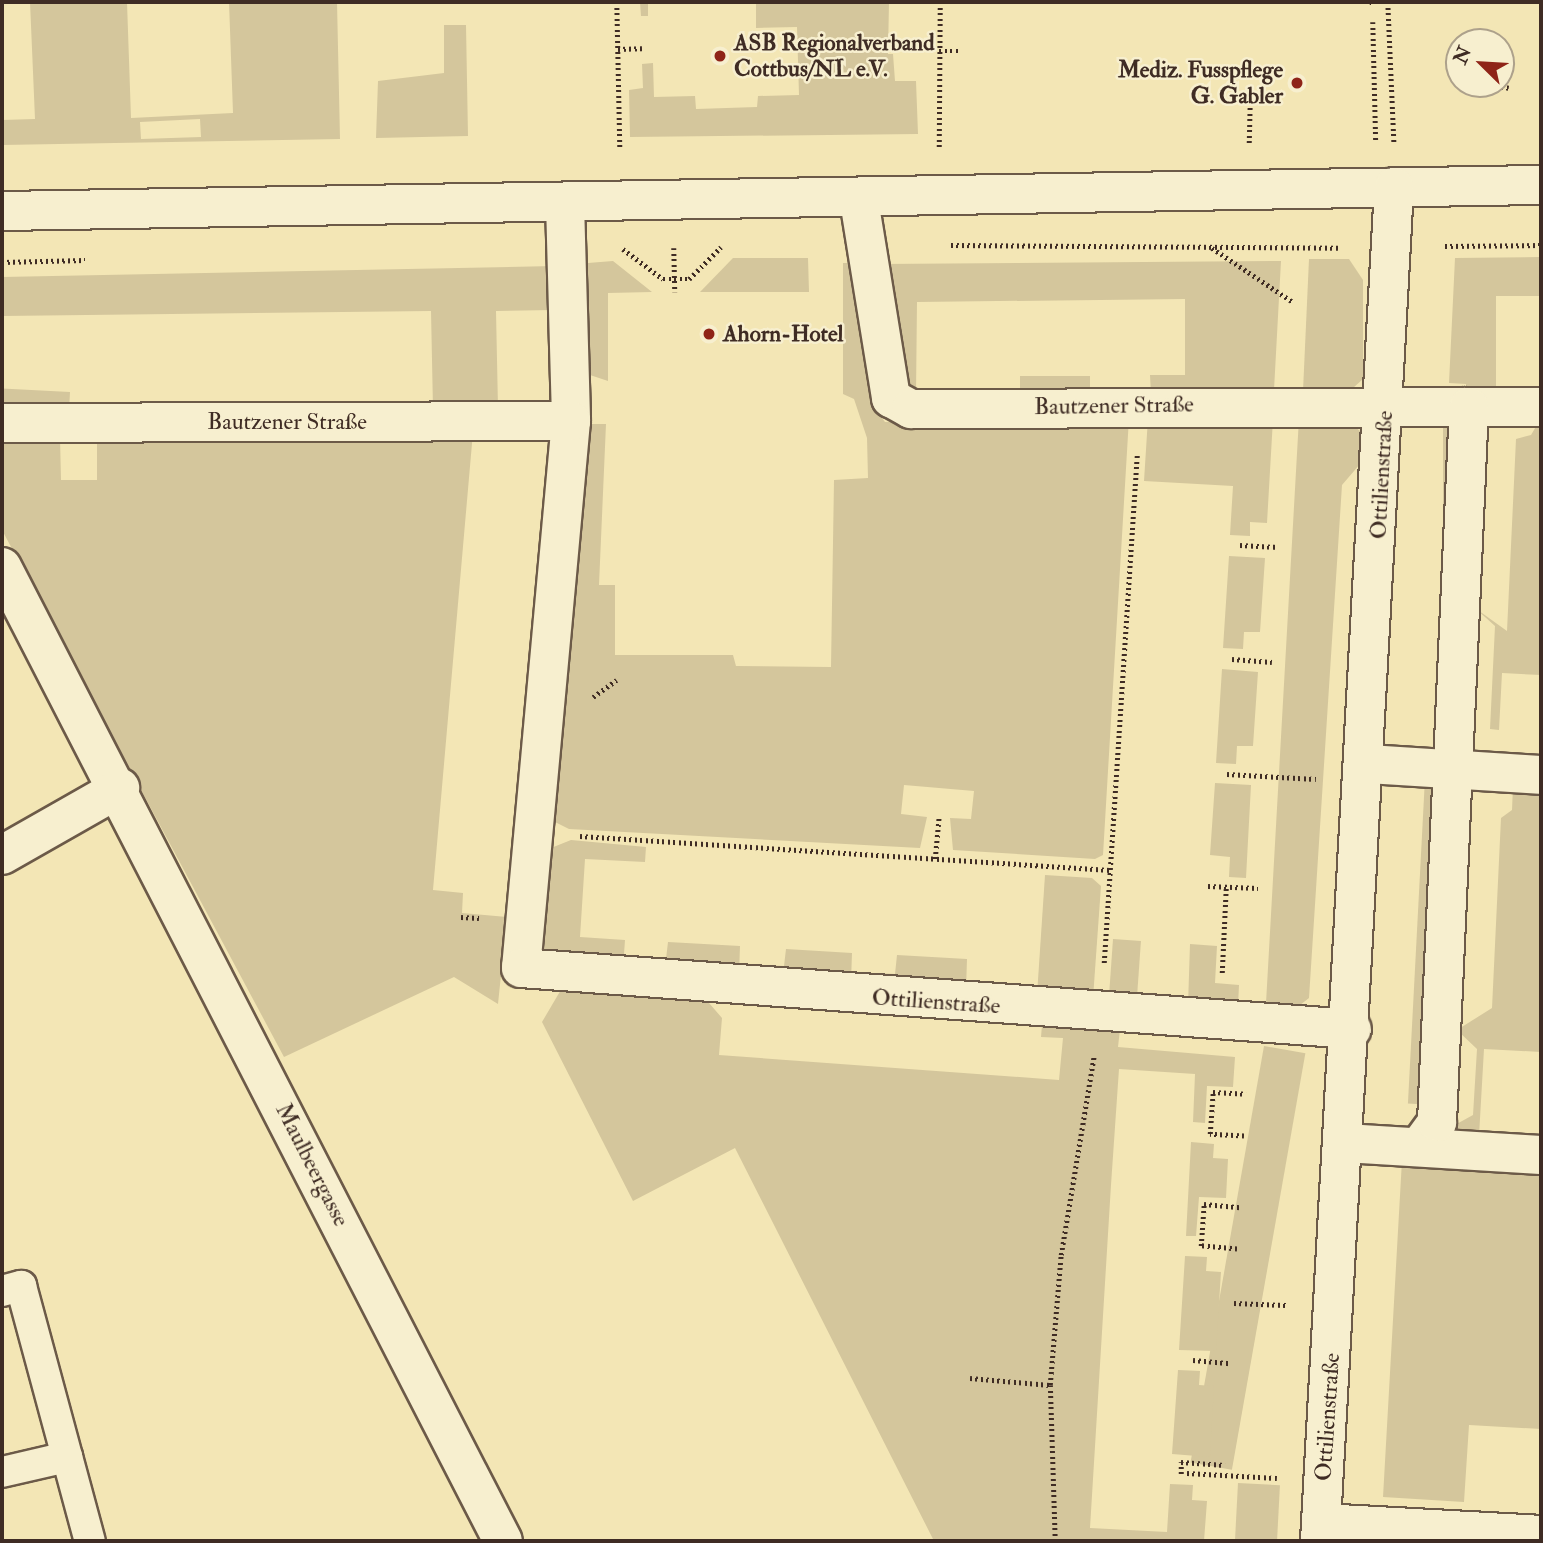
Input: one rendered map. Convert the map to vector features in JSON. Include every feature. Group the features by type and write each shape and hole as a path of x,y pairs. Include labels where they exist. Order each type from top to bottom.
{"street":[{"path":"2,211 859,200 1541,185"},
{"name":"Ottilienstraße","path":"1394,187 1386,405 1367,764 1321,1532 1541,1535"},
{"name":"Bautzener Straße","path":"859,200 891,398 911,409 1140,405 1541,407"},
{"path":"533,833 571,421 565,203"},
{"path":"1419,1147 1437,1122 1455,770 1469,407"},
{"name":"Bautzener Straße","path":"2,423 571,421"},
{"name":"Maulbeergasse","path":"2,567 120,788 503,1541"},
{"path":"1367,764 1541,775"},
{"path":"2,855 120,788"},
{"name":"Ottilienstraße","path":"533,833 521,968 1100,1013 1352,1029"},
{"path":"1345,1143 1541,1155"}],"lane":[{"path":"2,1291 21,1286 90,1541"},
{"path":"2,1472 67,1457"}],"path":[{"path":"617,2 620,150"},
{"path":"939,147 940,2"},
{"path":"1388,2 1394,142"},
{"path":"1373,22 1377,142"},
{"path":"618,49 642,48"},
{"path":"939,51 961,51"},
{"path":"1249,144 1250,102"},
{"path":"939,245 1338,248"},
{"path":"1445,246 1541,245"},
{"path":"709,247 735,247"},
{"path":"622,249 663,279 689,279 721,247"},
{"path":"661,248 686,248"},
{"path":"674,248 675,292"},
{"path":"1212,248 1293,302"},
{"path":"567,250 635,249"},
{"path":"2,262 98,260"},
{"path":"1055,1541 1050,1385 1061,1255 1100,1013 1140,405"},
{"path":"1240,545 1278,547"},
{"path":"1232,659 1272,662"},
{"path":"1227,774 1323,779"},
{"path":"935,859 939,816"},
{"path":"533,833 1111,870"},
{"path":"1208,886 1258,888"},
{"path":"1226,887 1221,977 1232,978"},
{"path":"1244,1136 1210,1134 1213,1092 1246,1094"},
{"path":"1237,1249 1201,1246 1204,1205 1240,1207"},
{"path":"1234,1303 1290,1305"},
{"path":"1193,1360 1230,1363"},
{"path":"970,1378 1050,1385"},
{"path":"1224,1465 1181,1462 1184,1474 1280,1478"}],"shaded area":[{"path":"30,2 127,2 131,118 233,113 229,2 337,2 340,139 2,145 2,120 35,119","holes":["200,119 201,137 141,139 140,122"]},
{"path":"640,2 730,2 648,4 648,16 641,16"},
{"path":"756,2 889,2 888,54 893,54 895,81 916,81 918,134 630,137 629,90 643,88 642,64 653,63 654,97 695,96 696,109 757,107 758,96 799,95 797,27 756,28"},
{"path":"444,25 466,25 468,136 376,138 378,81 444,73"},
{"path":"1540,257 1541,296 1496,296 1496,396 1466,395 1466,384 1449,383 1455,258"},
{"path":"733,258 808,258 809,292 700,292"},
{"path":"1309,259 1349,259 1363,280 1363,379 1353,388 1303,391"},
{"path":"613,261 652,292 608,293 608,381 587,374 588,263"},
{"path":"1281,261 1274,390 1151,394 1150,375 1185,375 1185,299 917,302 916,394 898,383 880,264"},
{"path":"843,263 852,263 876,410 885,422 1129,418 1103,855 1095,859 953,850 950,818 971,819 974,791 904,785 901,814 927,817 920,848 569,829 549,819 588,424 606,424 599,585 615,585 615,655 733,655 736,666 831,667 834,480 868,478 867,438 854,399 843,394"},
{"path":"554,266 552,310 496,311 498,408 433,409 431,311 2,316 2,277"},
{"path":"1020,376 1090,376 1090,396 1020,396"},
{"path":"2,388 70,392 69,412 2,408"},
{"path":"1148,418 1273,419 1267,523 1250,522 1250,536 1230,535 1233,486 1144,481"},
{"path":"1299,418 1352,424 1361,432 1360,464 1342,485 1309,998 1300,1005 1266,1003"},
{"path":"1541,418 1541,675 1502,673 1499,730 1490,729 1495,626 1475,608 1507,631 1516,439 1531,435"},
{"path":"1443,420 1456,420 1456,694 1443,694"},
{"path":"473,432 433,890 463,893 462,913 507,917 498,1004 454,977 284,1057 2,530 2,438 60,437 61,480 97,480 97,439"},
{"path":"1229,556 1265,558 1260,632 1244,632 1243,649 1223,648"},
{"path":"1222,669 1258,672 1253,746 1237,746 1236,764 1216,763"},
{"path":"1425,778 1442,779 1425,1104 1408,1104"},
{"path":"1215,783 1251,785 1246,878 1229,877 1230,857 1210,855"},
{"path":"1513,786 1541,788 1541,1052 1484,1049 1479,1136 1461,1135 1453,1126 1473,1115 1477,1049 1457,1030 1492,1008 1501,818 1512,810"},
{"path":"571,840 646,847 645,862 585,859 580,937 625,940 623,968 546,961 538,939 546,850"},
{"path":"1045,875 1092,878 1101,886 1093,998 1037,995"},
{"path":"1113,939 1141,941 1137,1002 1109,1000"},
{"path":"668,942 740,946 739,975 649,969 650,958 666,959"},
{"path":"1190,944 1217,946 1215,983 1239,985 1238,1006 1188,1005"},
{"path":"786,949 852,953 851,982 765,977 766,965 784,966"},
{"path":"897,955 967,959 966,990 877,984 878,973 895,974"},
{"path":"562,988 709,1003 722,1018 719,1055 1059,1080 1063,1038 1041,1037 1042,1025 1120,1029 1118,1047 1235,1057 1233,1087 1207,1086 1205,1123 1193,1122 1195,1074 1119,1069 1111,1185 1090,1528 1167,1532 1170,1484 1193,1485 1192,1500 1207,1501 1204,1541 934,1541 735,1148 633,1201 542,1022"},
{"path":"1264,1046 1305,1053 1232,1470 1191,1463"},
{"path":"1191,1142 1214,1144 1213,1158 1228,1159 1226,1198 1199,1197 1196,1236 1186,1236"},
{"path":"1402,1160 1541,1168 1541,1429 1469,1425 1464,1502 1383,1497"},
{"path":"1185,1256 1207,1257 1206,1271 1221,1272 1216,1351 1179,1350"},
{"path":"1178,1370 1200,1371 1199,1385 1214,1386 1210,1457 1172,1454"},
{"path":"1238,1483 1280,1485 1277,1541 1235,1541"}],"place":[{"name":"ASB Regionalverband Cottbus/NL e.V.","path":"720,56"},
{"name":"Mediz. Fusspflege G. Gabler","path":"1297,83"},
{"name":"Ahorn-Hotel","path":"709,334"}]}
